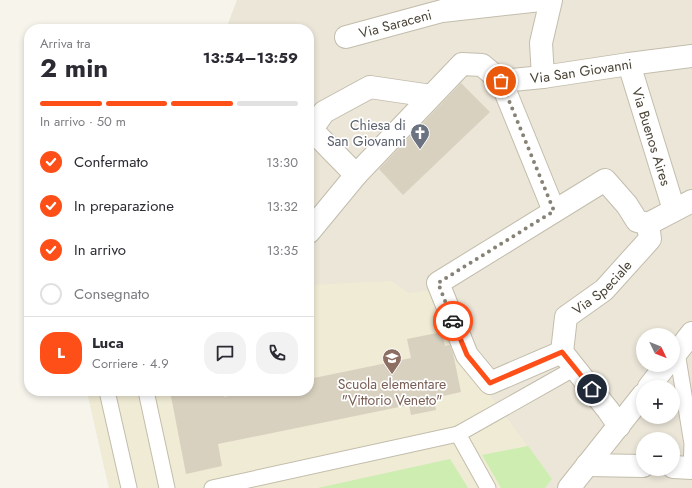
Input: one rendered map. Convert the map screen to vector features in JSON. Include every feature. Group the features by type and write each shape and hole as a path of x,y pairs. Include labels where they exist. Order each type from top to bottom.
{"street":[{"name":"Via Saraceni","path":"346,37 442,11 541,0"},
{"path":"543,77 541,43 551,0"},
{"name":"Via San Giovanni","path":"501,81 543,77 692,56"},
{"path":"314,226 356,175 462,64 482,65 501,81 554,211"},
{"name":"Via Buenos Aires","path":"629,64 683,205"},
{"path":"314,126 324,112 370,87 431,96"},
{"path":"314,136 356,175"},
{"path":"618,426 608,410 568,360 490,383 467,355 438,283 605,180 628,205 637,221 648,224 683,205"},
{"name":"Via Speciale","path":"568,360 566,317 604,290 650,239 648,224"},
{"path":"680,348 692,333"},
{"path":"655,380 661,372"},
{"path":"569,488 636,404"},
{"path":"588,465 636,466"}],"lane":[{"path":"212,488 458,434 501,410 568,360"},
{"path":"675,372 692,444 685,468"},
{"path":"108,396 129,488"},
{"path":"147,396 167,488"},
{"path":"458,434 488,488"}],"shaded area":[{"path":"237,0 692,0 692,488 109,488 88,396 314,396 314,24 228,24"},
{"name":"Scuola elementare \"Vittorio Veneto\"","path":"391,281 409,293 432,290 463,359 552,479 545,488 468,488 450,459 318,488 109,488 88,396 314,396 314,285"}],"green space":[{"path":"528,446 552,479 545,488 501,488 482,455"},
{"path":"450,459 468,488 318,488"}],"building":[{"name":"Chiesa di San Giovanni","path":"461,83 490,112 403,195 379,169"},
{"path":"442,332 445,346 450,345 461,392 434,398 436,410 411,415 409,405 218,444 222,466 186,474 171,396 314,396 314,378 411,358 407,339"}],"way so far":[{"path":"453,321 438,283 554,211 501,81"}],"place":[{"name":"Chiesa di San Giovanni","path":"420,150"},
{"name":"Scuola elementare \"Vittorio Veneto\"","path":"392,375"}],"route":[{"path":"453,321 467,355 490,383 562,352 592,389"}]}
